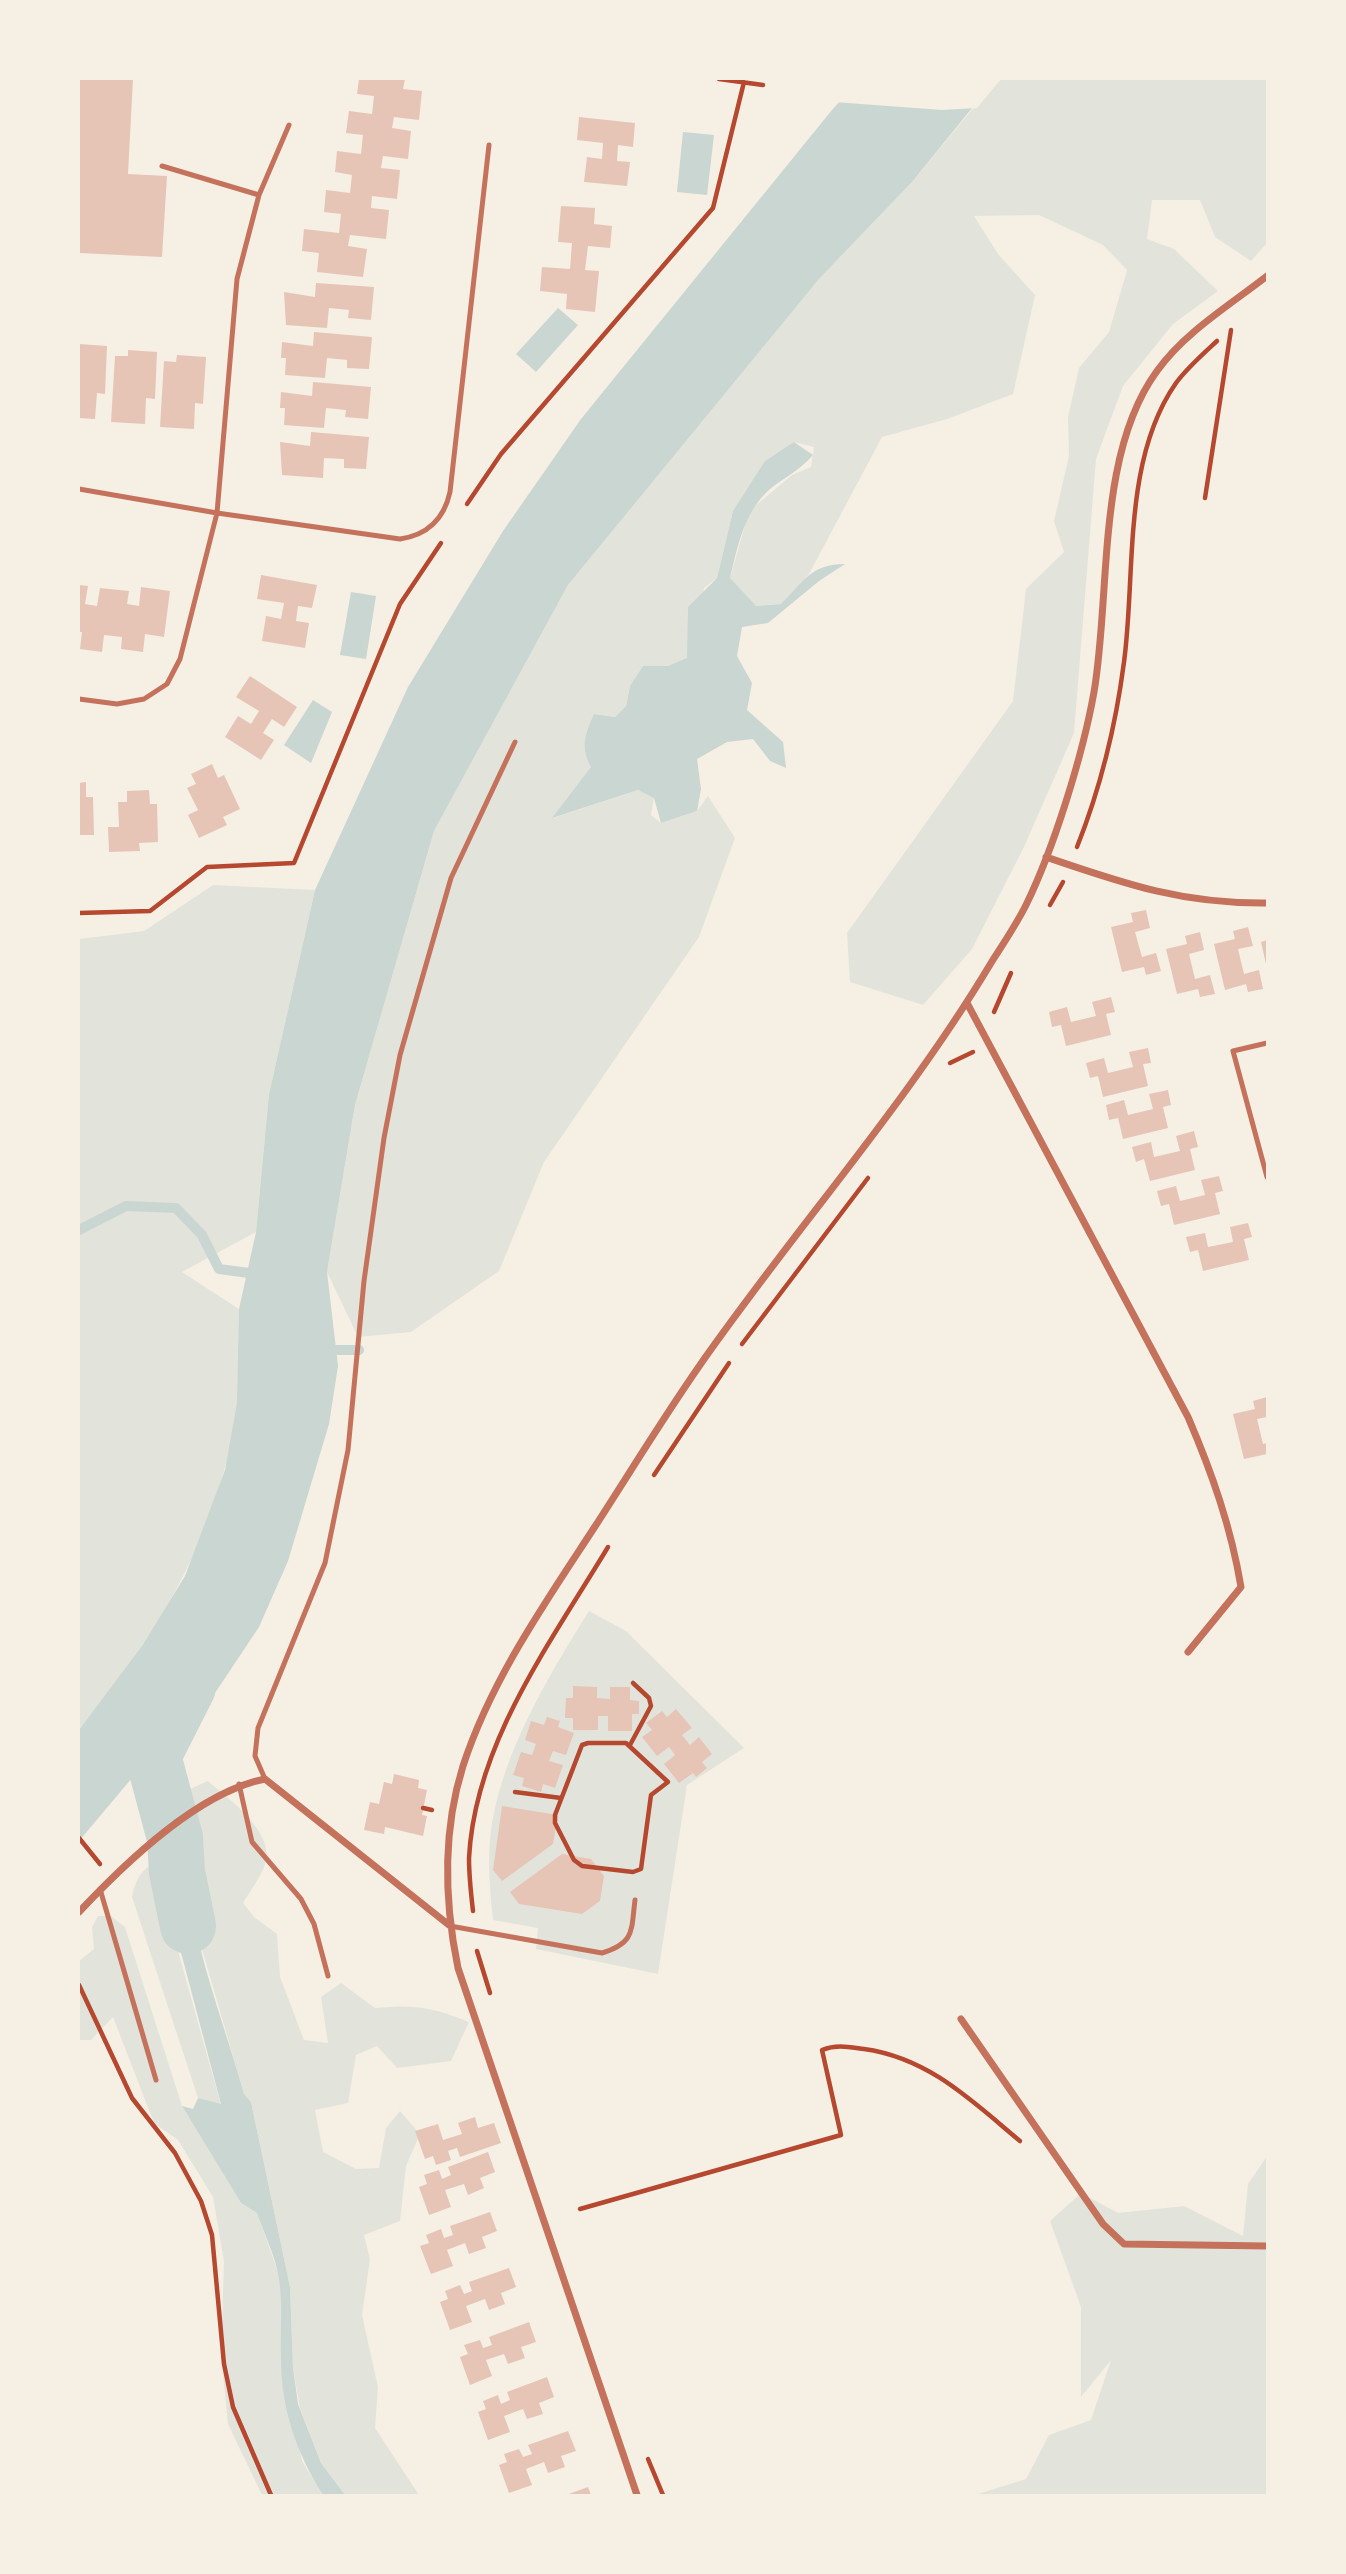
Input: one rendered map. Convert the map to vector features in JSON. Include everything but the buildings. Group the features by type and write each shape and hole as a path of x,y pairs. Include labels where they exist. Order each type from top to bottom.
{"street":[{"path":"637,2495 469,2002 449,1925 446,1851 463,1766 479,1724 508,1664 700,1364 858,1155 967,1003 1026,905 1046,856 1093,696 1102,635 1113,492 1124,440 1138,402 1156,372 1179,345 1267,276"},
{"path":"1046,856 1146,890 1196,901 1267,903"},
{"path":"967,1003 1188,1417 1211,1469 1234,1545 1241,1587 1188,1653"},
{"path":"79,1912 100,1889 184,1818 239,1784 265,1779 449,1925"},
{"path":"961,2019 1104,2224 1124,2244 1267,2246"}],"lane":[{"path":"79,699 131,703 144,699 167,684 180,659 217,513 237,279 258,195 289,125"},
{"path":"79,489 217,513 400,539 424,532 442,514 450,492 489,145"},
{"path":"162,166 258,195"},
{"path":"265,1779 255,1756 258,1728 326,1563 348,1450 364,1281 384,1138 400,1055 452,878 514,741"},
{"path":"1267,1042 1233,1051 1267,1177"},
{"path":"239,1784 252,1843 301,1899 314,1924 328,1976"},
{"path":"100,1889 156,2080"},
{"path":"449,1925 602,1953 624,1944 631,1935 635,1900"}],"path":[{"path":"719,79 763,85"},
{"path":"462,511 500,454 713,208 744,82"},
{"path":"1049,907 1070,865 1108,747 1124,665 1132,592 1134,523 1142,465 1163,405 1177,382 1240,323"},
{"path":"1205,498 1231,330"},
{"path":"79,913 150,911 206,867 294,863 400,604 447,534"},
{"path":"945,1071 952,1060 970,1055 992,1032 994,1007 1017,963"},
{"path":"652,1478 736,1352 875,1169"},
{"path":"493,2002 475,1945 469,1858 483,1782 498,1743 543,1652 611,1542"},
{"path":"631,1745 651,1706 649,1698 633,1683"},
{"path":"626,1742 667,1782 651,1795 641,1869 633,1872 582,1866 574,1860 555,1823 561,1798 582,1745 626,1742"},
{"path":"516,1792 561,1798"},
{"path":"423,1808 432,1810"},
{"path":"79,1838 101,1865"},
{"path":"79,1985 132,2098 175,2153 201,2201 212,2235 224,2364 233,2407 271,2495"},
{"path":"580,2209 841,2135 822,2050 835,2045 873,2050 910,2060 954,2085 1027,2146"},
{"path":"647,2458 663,2495"}],"shaded area":[{"path":"860,79 972,108 912,182 819,279 568,585 434,831 355,1105 327,1272 338,1366 329,1424 288,1561 259,1627 217,1690 183,1730 132,1778 79,1841 79,1730 142,1646 185,1576 225,1470 237,1403 239,1309 256,1232 269,1094 315,890 408,687 503,531 581,419"},
{"path":"1002,79 1267,79 1267,243 1251,261 1215,237 1200,200 1152,200 1147,239 1174,249 1218,291 1173,324 1123,386 1096,459 1074,733 1024,847 972,949 923,1005 850,982 847,933 1013,701 1026,589 1064,552 1054,521 1069,456 1068,417 1079,368 1109,332 1127,270 1103,245 1039,215 974,216 998,254 1035,295 1013,394 947,419 882,437 809,574 782,604 756,606 743,602 730,578 749,511 792,475 811,467 814,447 794,442 733,511 717,578 704,588 694,658 668,666 643,667 630,686 626,706 615,717 594,714 592,766 553,818 638,790 654,797 651,815 661,823 697,811 708,796 735,838 699,937 544,1162 499,1271 411,1332 358,1337 327,1272 355,1105 434,831 568,585 819,279 912,182 989,89"},
{"path":"683,132 714,135 707,195 677,192"},
{"path":"558,308 578,325 536,372 516,354"},
{"path":"794,442 813,455 770,489 754,508 743,530 730,578 756,606 781,604 816,571 845,564 819,581 768,623 742,627 737,656 752,683 747,710 783,742 786,768 770,761 753,739 727,742 697,759 701,789 697,811 661,823 654,798 638,790 552,818 591,767 585,740 594,714 615,717 626,706 630,686 643,666 668,666 687,658 688,607 717,578 733,511 765,461"},
{"path":"351,592 376,596 366,659 340,655"},
{"path":"313,700 332,712 311,763 284,745"},
{"path":"213,885 315,890 269,1094 256,1232 182,1272 239,1309 237,1404 217,1493 182,1578 135,1657 79,1730 79,939 144,931"},
{"path":"589,1611 626,1631 744,1748 687,1785 658,1974 536,1949 538,1928 493,1920 489,1850 492,1822 502,1782 534,1706"},
{"path":"208,1781 248,1817 264,1840 267,1852 265,1864 243,1903 254,1917 277,1934 280,1977 304,2040 328,2043 321,1997 341,1983 375,2008 423,2008 469,2022 451,2061 397,2068 377,2046 356,2055 348,2103 315,2110 323,2152 356,2169 379,2168 386,2128 400,2111 420,2134 406,2166 400,2221 364,2235 370,2259 362,2315 378,2387 375,2428 419,2495 345,2495 321,2463 300,2408 293,2368 290,2287 251,2102 244,2094 195,1925 184,1818 190,1789"},
{"path":"189,1845 192,1908 198,1939 244,2094 251,2102 290,2287 293,2368 298,2404 321,2463 345,2495 323,2495 305,2463 292,2430 282,2378 279,2279 273,2254 257,2213 241,2203 182,2106 193,2109 198,2098 221,2104 182,1956 171,1926 169,1889 161,1858"},
{"path":"161,1858 169,1889 171,1926 221,2105 198,2098 132,1897 141,1874"},
{"path":"98,1916 111,1916 125,1927 182,2106 241,2203 257,2213 279,2275 283,2309 281,2361 302,2461 323,2495 262,2495 228,2424 221,2354 224,2262 213,2197 178,2140 154,2123 113,2017 91,2040 79,2040 79,1961 94,1949 92,1927"},
{"path":"1267,2156 1267,2495 975,2495 1026,2479 1049,2435 1091,2420 1111,2360 1081,2397 1081,2307 1050,2221 1081,2193 1118,2213 1184,2206 1243,2236 1248,2184"}],"pier":[{"path":"856,79 1001,79 977,108 942,110 834,102"}],"waterway":[{"path":"79,1230 126,1206 176,1208 202,1235 219,1269 257,1274"},
{"path":"325,1350 359,1350"},
{"path":"188,1687 153,1756 175,1838 177,1872 188,1926"}]}
